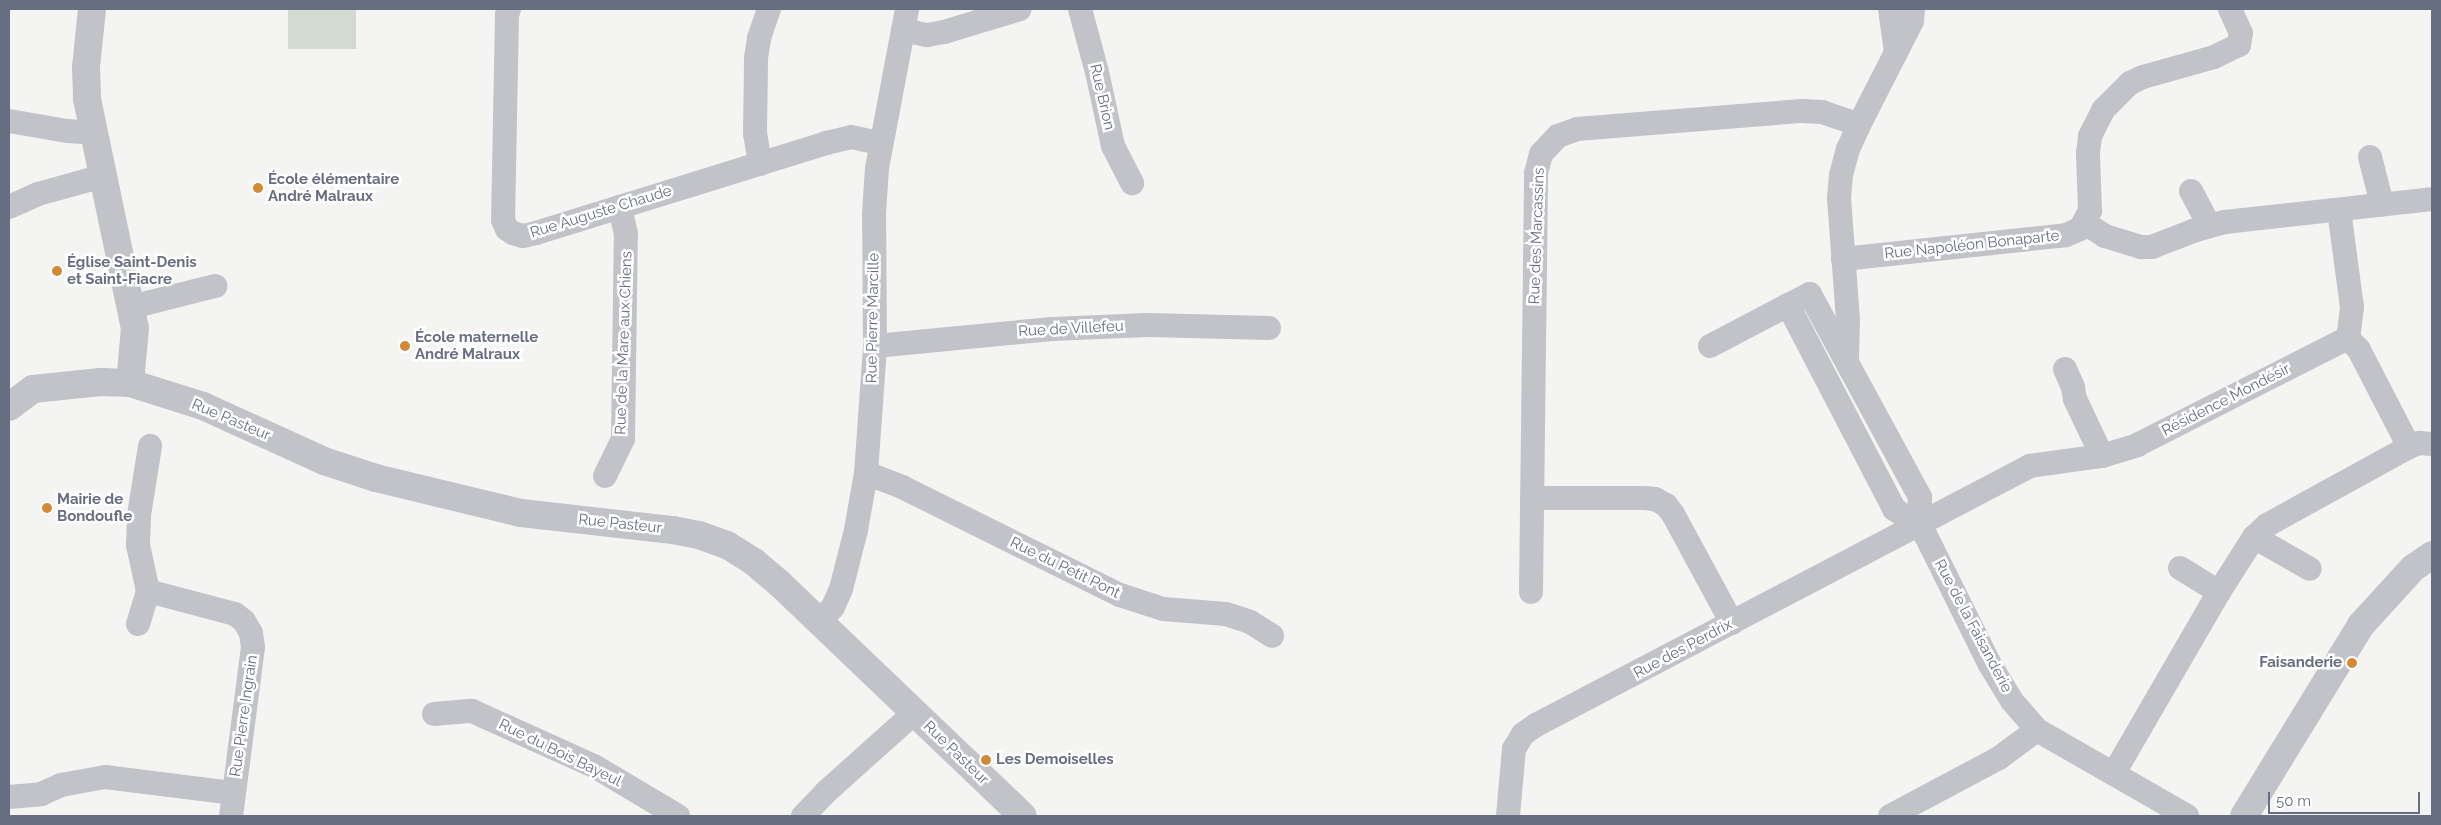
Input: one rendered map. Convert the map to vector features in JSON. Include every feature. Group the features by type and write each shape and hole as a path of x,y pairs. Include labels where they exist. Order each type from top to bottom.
{"street":[{"path":"92,9 86,67 87,99 135,337 130,383"},
{"name":"Rue Auguste Chaude","path":"509,9 507,15 503,220 507,229 523,236 851,137 880,143"},
{"path":"760,164 755,134 756,58 759,38 769,9"},
{"path":"905,19 927,35 944,32 1020,9"},
{"name":"Rue Brion","path":"1080,9 1097,72 1113,146 1132,183"},
{"path":"1890,9 1896,52"},
{"name":"Rue de la Faisanderie","path":"1846,414 1848,320 1839,198 1841,175 1848,149 1912,21 1913,9"},
{"path":"2230,9 2241,32 2239,45 2214,58 2143,77 2130,83 2103,110 2090,136 2088,153 2091,202 2089,217 2085,223 2106,236 2141,247 2152,247 2209,226 2432,199"},
{"name":"Rue Pierre Marcille","path":"820,621 834,607 842,589 856,530 866,473 875,346 874,214 880,143 905,19"},
{"name":"Rue des Marcassins","path":"1531,592 1536,173 1542,154 1548,144 1558,136 1577,129 1802,111 1822,112 1859,124"},
{"path":"9,121 67,131 94,133"},
{"path":"2370,157 2382,204"},
{"path":"9,207 38,194 103,176"},
{"path":"2191,191 2209,226"},
{"name":"Rue de la Mare aux Chiens","path":"605,476 623,439 626,234 620,207"},
{"path":"2114,772 2219,592 2254,537 2266,525 2421,446 2359,350 2348,338 2352,307 2339,210"},
{"name":"Rue Napoléon Bonaparte","path":"1843,258 2066,235 2080,229 2085,223"},
{"path":"130,307 215,286"},
{"name":"Rue de la Faisanderie","path":"1710,346 1810,294 1920,497 1919,525 1989,663 2012,700 2037,730 2114,772 2187,816"},
{"name":"Rue de la Faisanderie","path":"1788,305 1894,509 1919,525"},
{"name":"Rue de Villefeu","path":"875,346 1052,329 1147,325 1269,328"},
{"name":"Résidence Mondésir","path":"1919,525 2030,466 2102,456 2137,445 2348,338"},
{"path":"2065,369 2073,387 2075,399 2102,456"},
{"name":"Rue Pasteur","path":"16,401 33,389 101,382 130,383 203,406 324,460 376,478 521,513 673,530 718,542 754,562 820,621 1023,816"},
{"path":"138,624 148,590 138,545 139,515 150,446"},
{"name":"Rue du Petit Pont","path":"866,473 902,487 1120,595 1163,609 1226,614 1250,622 1272,636"},
{"path":"1532,498 1644,498 1655,499 1666,505 1674,514 1732,623"},
{"name":"Rue des Perdrix","path":"1508,816 1514,749 1523,734 1919,525"},
{"path":"2254,537 2310,569"},
{"path":"2244,816 2318,698 2360,625 2413,568 2432,554"},
{"path":"2180,568 2219,592"},
{"name":"Rue Pierre Ingrain","path":"9,797 41,794 61,785 105,777 232,805 253,647 251,633 244,621 235,614 148,590"},
{"name":"Rue du Bois Bayeul","path":"434,714 472,711 594,766 678,816"},
{"path":"803,816 826,792 914,713"},
{"path":"1890,816 1927,808 2037,730"}],"shaded area":[{"path":"288,9 356,9 356,49 288,49"}],"place":[{"name":"École élémentaire André Malraux","path":"258,188"},
{"name":"Église Saint-Denis et Saint-Fiacre","path":"57,271"},
{"name":"École maternelle André Malraux","path":"405,346"},
{"name":"Mairie de Bondoufle","path":"47,508"},
{"name":"Faisanderie","path":"2352,663"},
{"name":"Les Demoiselles","path":"986,760"}]}
